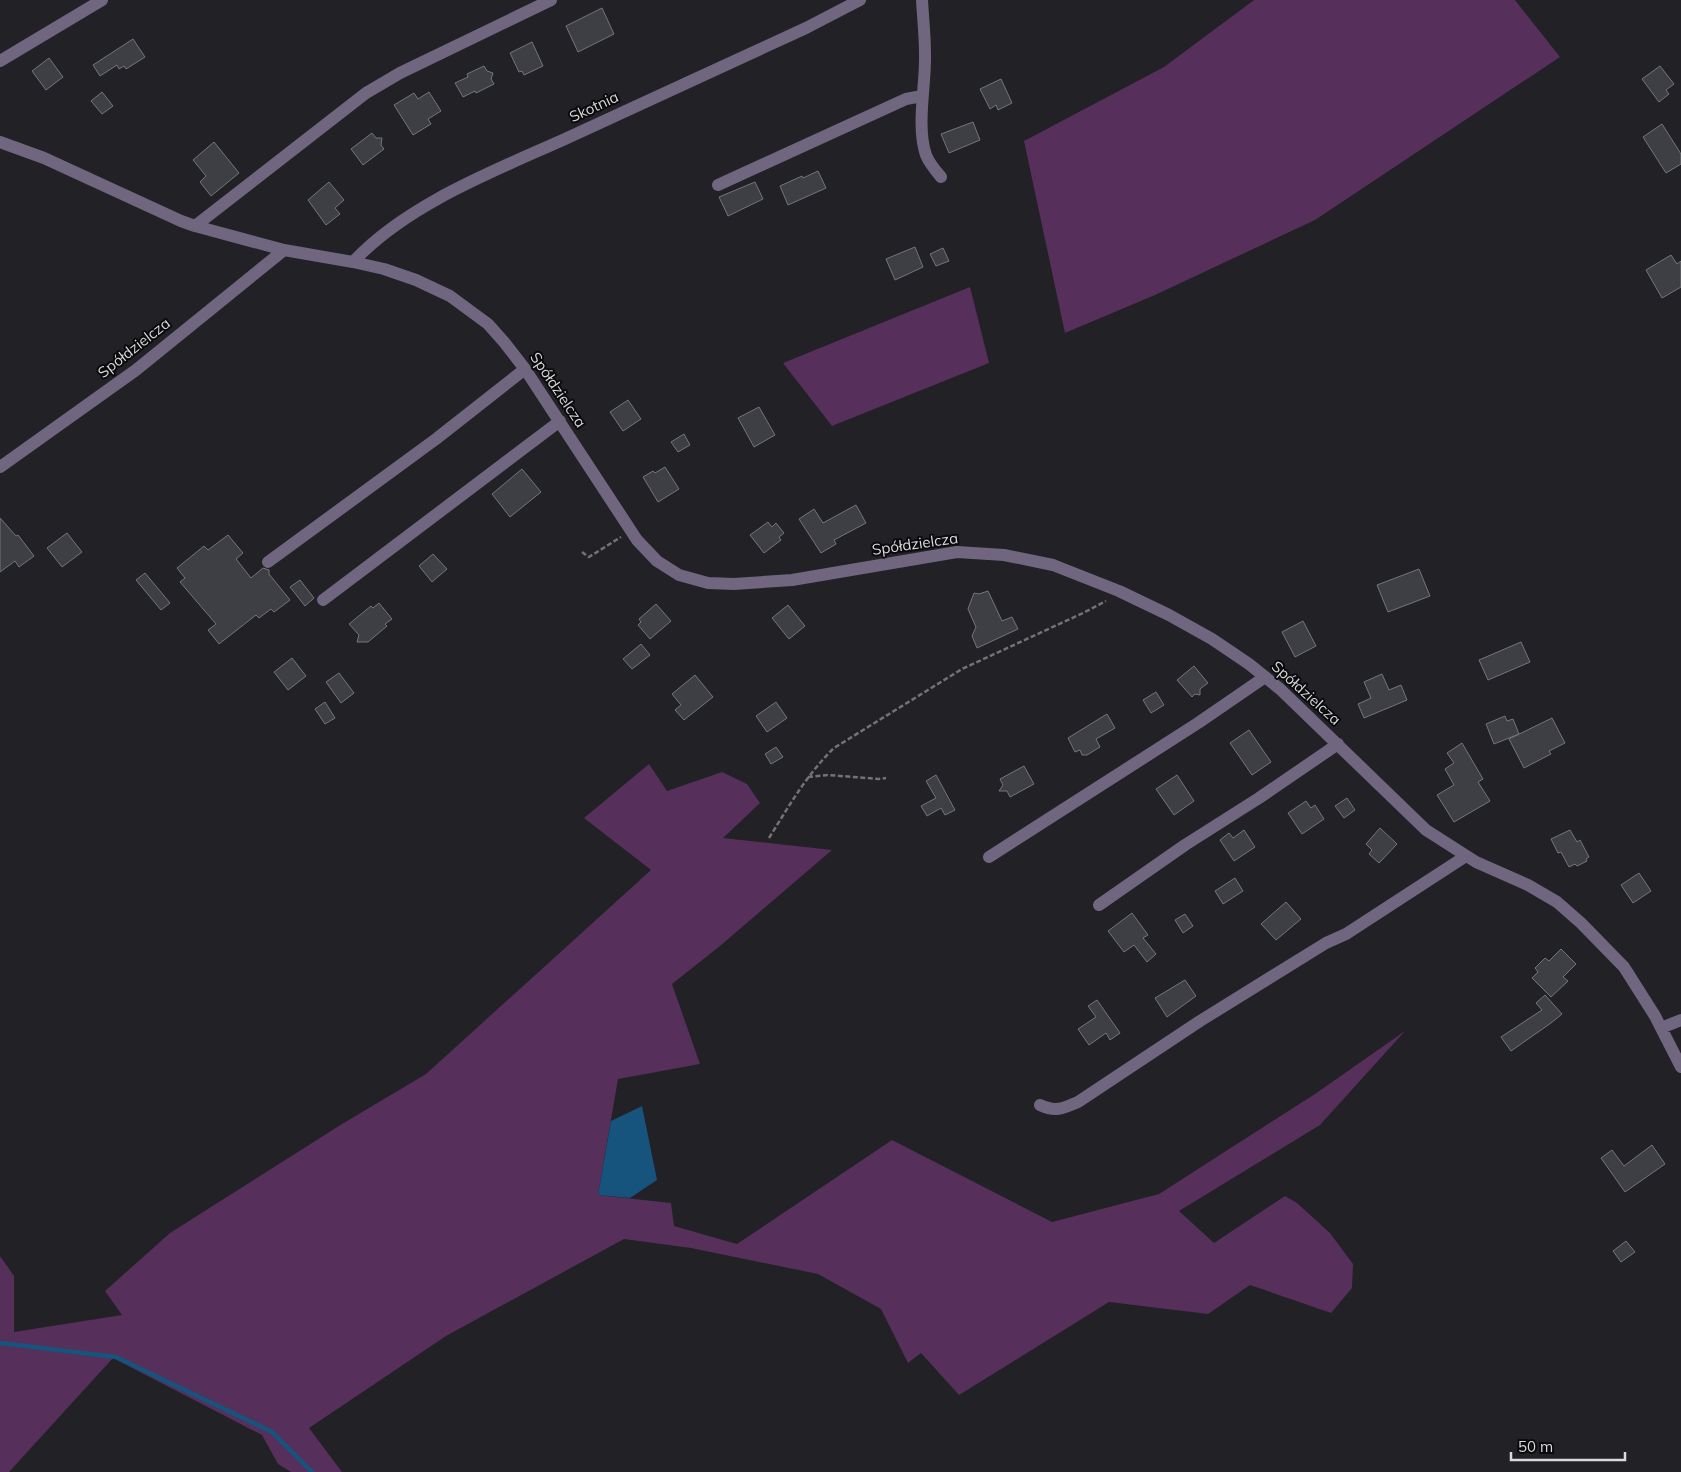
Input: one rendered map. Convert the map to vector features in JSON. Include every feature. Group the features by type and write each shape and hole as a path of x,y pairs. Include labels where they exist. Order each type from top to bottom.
{"street":[{"path":"0,61 102,0"},
{"path":"195,226 366,93 400,73 551,0"},
{"name":"Skotnia","path":"353,262 386,231 461,186 806,28 860,0"},
{"path":"922,0 925,55 922,96 923,141 926,156 941,177"},
{"path":"718,184 906,99 922,96"},
{"name":"Spółdzielcza","path":"0,142 44,158 195,226 284,250 384,269 416,280 450,296 488,324 504,342 525,369 560,421 637,540 658,561 679,575 708,583 734,584 792,580 957,552 1004,555 1053,565 1119,591 1169,615 1212,639 1265,677 1338,744 1426,830 1466,856 1528,885 1557,902 1581,923 1624,967 1662,1028 1681,1068"},
{"name":"Spółdzielcza","path":"0,466 136,370 284,250"},
{"path":"268,562 436,439 525,369"},
{"path":"323,600 560,421"},
{"path":"989,858 1198,723 1265,677"},
{"path":"1099,905 1185,845 1259,798 1338,744"},
{"path":"1040,1105 1051,1110 1065,1108 1078,1102 1200,1021 1326,943 1346,934 1466,856"},
{"path":"1662,1028 1681,1020"}],"path":[{"path":"582,552 589,557 630,530"},
{"path":"769,838 808,777 821,760 834,748 962,669 1083,614 1119,591"},
{"path":"808,777 828,775 886,778"}],"shaded area":[{"path":"1254,0 1515,0 1560,57 1315,220 1155,295 1065,333 1024,141 1164,67"},
{"path":"970,287 989,363 832,426 783,363"},
{"path":"649,764 667,791 722,772 747,784 760,803 723,838 832,850 720,946 672,984 700,1064 618,1079 598,1195 671,1203 674,1226 737,1244 892,1140 1052,1222 1159,1194 1315,1094 1405,1031 1320,1125 1179,1211 1214,1243 1285,1196 1297,1203 1330,1233 1353,1264 1352,1288 1331,1313 1250,1285 1208,1314 1109,1302 959,1395 921,1353 908,1363 881,1309 818,1274 691,1248 624,1239 446,1336 309,1428 342,1472 291,1472 278,1464 262,1435 113,1358 9,1472 0,1472 0,1256 14,1276 14,1332 122,1315 105,1291 170,1233 342,1124 426,1074 651,870 584,818"}],"water":[{"path":"642,1106 657,1180 630,1198 598,1195 611,1121"}],"building":[{"path":"602,8 614,34 578,52 566,26"},
{"path":"133,39 145,57 126,69 124,66 119,69 117,65 100,76 93,65"},
{"path":"532,42 543,66 524,75 522,71 519,72 510,53"},
{"path":"49,58 63,77 46,90 32,71"},
{"path":"484,66 487,71 493,73 491,79 494,84 463,97 455,83 468,77 467,74"},
{"path":"1660,66 1674,84 1666,90 1669,94 1659,102 1642,79"},
{"path":"1001,79 1012,103 998,110 996,105 990,109 980,89"},
{"path":"102,92 113,106 102,114 91,101"},
{"path":"429,92 441,111 428,119 431,124 413,135 394,105 414,93 418,99"},
{"path":"973,122 980,140 949,153 941,134"},
{"path":"1662,124 1681,154 1681,164 1666,173 1643,137"},
{"path":"372,133 376,138 382,138 381,145 384,149 363,165 351,149"},
{"path":"214,142 239,173 211,196 200,182 206,176 193,160"},
{"path":"818,171 826,188 788,205 780,186"},
{"path":"329,182 344,200 335,208 340,214 326,225 308,200"},
{"path":"755,182 763,199 728,216 719,197"},
{"path":"915,247 923,267 895,280 886,259"},
{"path":"943,248 949,261 936,266 930,254"},
{"path":"1671,255 1677,264 1681,261 1681,287 1662,298 1646,270"},
{"path":"628,400 641,419 623,431 610,412"},
{"path":"759,407 775,435 754,447 738,418"},
{"path":"684,434 690,445 678,452 671,442"},
{"path":"665,467 679,489 658,502 643,477"},
{"path":"522,469 541,492 510,517 492,494"},
{"path":"856,505 866,523 834,540 836,544 821,553 799,519 814,509 823,523"},
{"path":"0,518 16,536 18,535 34,556 19,567 15,561 0,572"},
{"path":"768,522 772,527 776,523 784,533 779,537 781,540 764,553 750,535"},
{"path":"67,533 82,552 62,567 47,548"},
{"path":"228,535 243,553 236,559 251,578 263,568 269,570 269,574 290,600 274,612 271,609 259,618 256,615 219,644 208,630 216,624 180,582 185,578 177,568 204,546 208,550"},
{"path":"433,554 447,569 432,582 419,566"},
{"path":"1419,569 1430,596 1388,612 1377,585"},
{"path":"145,573 170,603 161,610 136,580"},
{"path":"300,580 314,598 305,606 290,587"},
{"path":"988,591 1002,621 1012,617 1018,629 977,648 972,636 976,627 968,609 974,593 979,594"},
{"path":"379,603 392,619 385,624 387,626 368,642 357,642 359,635 349,624 371,606 373,608"},
{"path":"656,604 671,621 650,639 638,625 641,622 639,619"},
{"path":"788,605 805,626 789,639 772,618"},
{"path":"1303,621 1316,646 1295,657 1282,632"},
{"path":"1521,642 1530,662 1488,680 1479,660"},
{"path":"641,644 650,655 632,669 623,659"},
{"path":"292,658 306,676 288,690 274,672"},
{"path":"1194,666 1208,683 1200,689 1200,695 1195,694 1192,697 1177,680"},
{"path":"339,673 354,693 341,703 326,682"},
{"path":"1382,674 1389,690 1401,685 1407,700 1364,718 1358,704 1371,698 1364,682"},
{"path":"695,675 713,697 684,720 675,710 681,705 672,694"},
{"path":"1156,692 1164,705 1151,713 1143,700"},
{"path":"325,702 335,718 325,724 315,709"},
{"path":"776,702 787,718 767,732 756,716"},
{"path":"1107,714 1115,728 1096,739 1100,747 1087,755 1082,755 1080,750 1075,752 1068,738"},
{"path":"1505,716 1507,721 1513,719 1519,734 1494,744 1486,724"},
{"path":"1552,718 1565,743 1549,751 1551,754 1524,768 1509,739"},
{"path":"1249,730 1271,762 1252,775 1230,743"},
{"path":"1462,743 1483,779 1478,782 1490,801 1454,822 1437,795 1454,785 1445,769 1454,763 1447,753"},
{"path":"776,747 783,757 771,764 765,754"},
{"path":"1024,766 1034,784 1010,797 1007,791 999,791 1003,785 1000,779"},
{"path":"936,775 955,810 945,815 941,808 927,816 921,806 936,798 926,781"},
{"path":"1177,775 1194,801 1174,815 1156,789"},
{"path":"1347,798 1355,810 1344,818 1335,806"},
{"path":"1306,801 1311,808 1315,805 1324,819 1302,834 1288,813"},
{"path":"1380,828 1397,844 1379,863 1369,854 1372,850 1366,844"},
{"path":"1244,830 1255,847 1234,861 1220,840 1229,833 1233,838"},
{"path":"1570,830 1577,842 1580,840 1589,857 1586,859 1587,861 1577,866 1575,864 1569,867 1561,852 1558,853 1551,839"},
{"path":"1639,873 1651,891 1633,903 1621,885"},
{"path":"1235,878 1243,891 1223,904 1215,891"},
{"path":"1286,902 1301,919 1276,940 1261,924"},
{"path":"1132,913 1148,935 1143,938 1156,954 1147,962 1134,945 1124,952 1108,931"},
{"path":"1185,914 1193,926 1183,933 1175,920"},
{"path":"1561,949 1576,964 1563,977 1568,981 1551,997 1532,978 1538,972 1535,968 1545,958 1549,961"},
{"path":"1185,980 1196,996 1167,1017 1155,998"},
{"path":"1545,995 1562,1014 1511,1051 1501,1037 1542,1010 1536,1003"},
{"path":"1097,1000 1120,1033 1110,1040 1106,1033 1089,1045 1078,1029 1096,1017 1088,1006"},
{"path":"1652,1145 1665,1164 1625,1192 1601,1158 1612,1150 1624,1166"},
{"path":"1626,1241 1635,1252 1621,1262 1613,1251"}],"waterway":[{"path":"0,1343 116,1357 272,1432 312,1472"}]}
